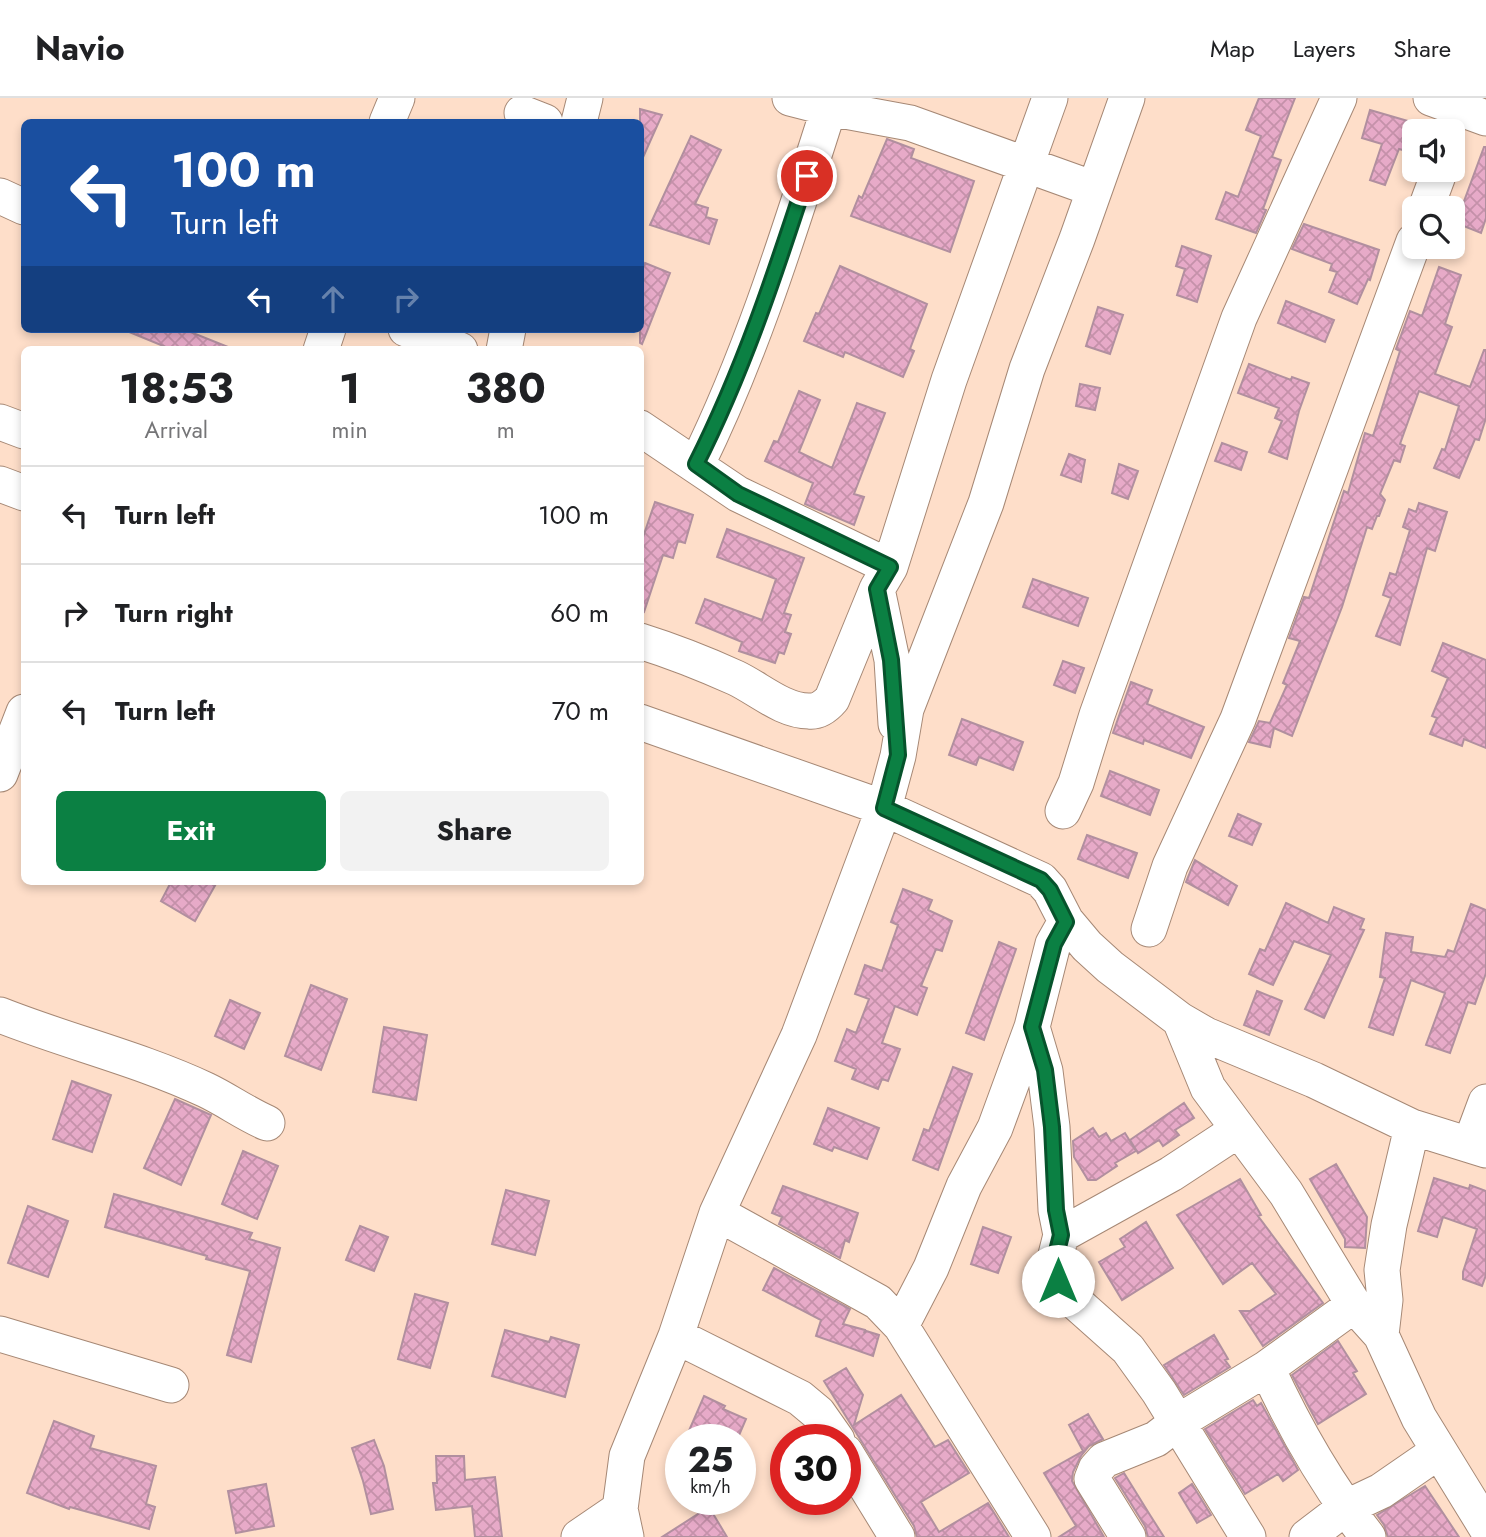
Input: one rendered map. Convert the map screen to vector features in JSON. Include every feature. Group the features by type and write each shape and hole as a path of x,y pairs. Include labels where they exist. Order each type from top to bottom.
{"street":[{"path":"388,119 397,98"},
{"path":"580,119 584,98"},
{"path":"790,98 910,123 1094,189"},
{"path":"644,642 737,679 785,705 808,712 827,706 884,578 949,380 1050,98"},
{"path":"579,1537 623,1523 627,1456 676,1336 717,1213 799,1035 884,808 898,755 906,709 986,503 1027,369 1126,98"},
{"path":"1063,811 1076,783 1101,702 1239,318 1339,98"},
{"path":"696,464 725,406 774,277 829,108"},
{"path":"0,196 21,205"},
{"path":"1149,929 1170,866 1238,719 1407,259"},
{"path":"415,333 450,346"},
{"path":"0,422 21,430"},
{"path":"644,431 738,494 884,578"},
{"path":"0,484 21,492"},
{"path":"884,578 898,755"},
{"path":"0,774 21,720"},
{"path":"644,723 884,808 1041,880 1050,890 1066,922 1110,967 1180,1020 1206,1035 1314,1080 1412,1127 1478,1148 1486,1102"},
{"path":"901,1326 932,1268 964,1186 995,1128 1032,1027 1054,944 1066,922"},
{"path":"0,1015 155,1069 208,1091 246,1114 267,1123"},
{"path":"1180,1020 1208,1088 1286,1193 1354,1305 1381,1335 1405,1390 1486,1527"},
{"path":"1032,1027 1045,1070 1052,1127 1056,1210 1061,1235 1055,1259 1058,1281 1073,1300 1128,1349 1178,1422 1248,1537"},
{"path":"1381,1335 1385,1300 1382,1270 1389,1225 1412,1127"},
{"path":"1061,1235 1171,1174 1238,1130"},
{"path":"717,1213 878,1302 901,1326 1033,1537"},
{"path":"1128,1537 1092,1479 1104,1460 1156,1439 1178,1422 1267,1368 1354,1305"},
{"path":"0,1334 171,1385"},
{"path":"676,1336 800,1398 818,1413 826,1424"},
{"path":"1267,1368 1292,1423 1345,1508 1368,1537"},
{"path":"1307,1537 1345,1508 1381,1491 1439,1451"},
{"path":"861,1478 897,1537"}],"building":[{"path":"1259,98 1295,98 1272,157 1281,160 1256,233 1216,219 1226,192 1238,197 1261,136 1246,130"},
{"path":"640,109 662,115 644,155 644,119 640,119"},
{"path":"1370,110 1402,119 1402,150 1399,149 1385,185 1370,180 1382,144 1362,138"},
{"path":"691,136 721,150 695,204 708,208 706,217 717,220 709,244 650,225"},
{"path":"887,139 914,149 911,158 974,181 950,252 851,216 859,196 862,198"},
{"path":"1486,147 1486,218 1481,233 1465,227 1465,199"},
{"path":"1304,224 1379,250 1370,280 1368,279 1357,304 1329,292 1337,272 1330,270 1332,264 1292,249"},
{"path":"1182,246 1211,256 1197,302 1177,295 1185,269 1176,266"},
{"path":"645,263 670,273 642,344 640,333 644,333"},
{"path":"840,266 927,304 910,349 914,351 903,377 845,352 843,357 804,341"},
{"path":"1439,267 1461,275 1445,324 1452,327 1435,374 1470,387 1486,350 1486,418 1479,440 1475,439 1459,478 1434,468 1442,449 1445,450 1459,406 1419,391 1400,444 1405,446 1400,462 1394,460 1380,494 1385,500 1372,529 1367,527 1342,607 1292,736 1274,728 1270,747 1249,742 1259,721 1270,723 1287,685 1283,683 1300,641 1289,638 1304,597 1309,598 1344,491 1348,493 1365,433 1373,436 1400,351 1396,349 1410,311 1422,316"},
{"path":"1286,301 1334,320 1325,342 1278,323"},
{"path":"1098,307 1123,315 1110,354 1086,346"},
{"path":"132,333 193,333 226,346 163,346"},
{"path":"1249,364 1291,380 1292,377 1309,383 1287,459 1269,452 1282,421 1275,418 1279,408 1238,393"},
{"path":"1080,384 1100,388 1095,410 1076,406"},
{"path":"799,391 820,400 799,452 832,468 857,403 885,413 854,494 864,497 854,525 805,504 813,483 765,461 774,441 778,442"},
{"path":"1222,443 1247,452 1241,470 1215,461"},
{"path":"1069,454 1085,460 1081,482 1061,475"},
{"path":"1119,464 1138,471 1128,499 1112,493"},
{"path":"655,502 693,515 685,543 678,541 673,558 663,555 644,612 644,534"},
{"path":"1419,503 1447,512 1435,551 1427,548 1400,645 1376,636 1391,598 1383,595 1390,573 1396,575 1410,530 1403,527 1409,509 1416,512"},
{"path":"727,529 804,558 784,613 791,615 785,632 791,634 784,654 779,652 775,663 739,651 742,642 696,623 705,599 762,620 776,579 717,557"},
{"path":"1033,579 1088,598 1078,626 1023,607"},
{"path":"1443,643 1486,660 1486,748 1464,739 1462,746 1430,734 1437,718 1432,716 1448,678 1432,671"},
{"path":"1063,661 1084,668 1075,693 1054,685"},
{"path":"1131,682 1152,690 1147,704 1204,727 1191,758 1144,740 1143,744 1113,733"},
{"path":"962,719 1023,742 1013,770 979,757 976,765 949,755"},
{"path":"1110,771 1159,790 1150,815 1101,796"},
{"path":"1238,814 1261,824 1252,845 1229,836"},
{"path":"1087,835 1137,853 1128,878 1078,859"},
{"path":"1195,860 1237,886 1228,905 1186,882"},
{"path":"169,885 215,885 195,921 161,901"},
{"path":"903,889 932,900 928,910 952,921 942,951 936,949 921,986 927,988 917,1015 895,1006 882,1043 900,1049 888,1081 882,1079 878,1089 852,1079 856,1069 835,1061 847,1029 856,1033 869,999 855,994 865,965 882,971 898,925 891,922"},
{"path":"1286,903 1328,923 1334,907 1364,919 1360,929 1364,930 1324,1018 1305,1009 1331,955 1294,941 1273,985 1249,974 1260,949 1265,951"},
{"path":"1471,904 1486,910 1486,973 1475,1004 1468,1002 1450,1053 1426,1045 1445,993 1411,980 1393,1035 1369,1027 1385,978 1380,977 1386,933 1413,937 1411,952 1445,957 1448,950 1454,952"},
{"path":"999,942 1016,949 984,1040 966,1033"},
{"path":"311,985 347,999 321,1070 285,1056"},
{"path":"1257,991 1282,1001 1269,1035 1244,1025"},
{"path":"230,1000 260,1013 244,1049 215,1036"},
{"path":"384,1027 427,1035 416,1100 373,1092"},
{"path":"953,1067 972,1074 938,1170 913,1160 924,1129 929,1131"},
{"path":"72,1081 111,1095 92,1152 53,1139"},
{"path":"175,1099 211,1115 181,1185 144,1168"},
{"path":"1184,1103 1194,1118 1175,1130 1179,1135 1163,1146 1159,1140 1138,1153 1130,1140"},
{"path":"828,1108 879,1128 867,1159 834,1147 832,1151 814,1144"},
{"path":"1093,1128 1099,1137 1106,1133 1111,1141 1125,1133 1136,1151 1115,1163 1117,1166 1096,1180 1088,1180 1074,1157 1073,1141"},
{"path":"243,1151 278,1166 257,1219 222,1204"},
{"path":"1336,1164 1367,1217 1365,1248 1345,1247 1345,1239 1310,1179"},
{"path":"1434,1178 1469,1189 1470,1185 1486,1191 1486,1275 1482,1286 1463,1279 1477,1229 1443,1217 1437,1237 1418,1231"},
{"path":"1240,1179 1261,1215 1258,1216 1323,1303 1263,1346 1240,1311 1250,1311 1276,1294 1252,1263 1223,1284 1177,1215"},
{"path":"783,1186 858,1213 849,1242 845,1240 840,1258 779,1224 782,1217 772,1213"},
{"path":"506,1190 549,1201 535,1255 492,1244"},
{"path":"114,1194 252,1233 249,1239 280,1248 251,1362 227,1355 250,1271 105,1227"},
{"path":"28,1206 68,1221 48,1277 8,1263"},
{"path":"1146,1222 1173,1268 1122,1300 1099,1262 1125,1247 1120,1239"},
{"path":"360,1226 388,1237 374,1271 346,1260"},
{"path":"983,1227 1011,1237 998,1273 971,1264"},
{"path":"774,1268 850,1309 843,1324 865,1330 864,1333 866,1331 879,1335 873,1356 816,1336 821,1320 763,1290"},
{"path":"415,1294 448,1303 430,1368 398,1359"},
{"path":"505,1330 549,1342 551,1337 579,1345 565,1397 492,1376"},
{"path":"1214,1335 1230,1367 1184,1395 1164,1365"},
{"path":"1338,1341 1357,1371 1353,1373 1366,1394 1318,1424 1292,1375"},
{"path":"846,1368 863,1395 854,1424 851,1424 824,1381"},
{"path":"901,1395 935,1447 948,1440 969,1473 921,1502 939,1532 988,1503 1009,1537 917,1537 914,1526 861,1441 861,1424 856,1424"},
{"path":"704,1396 725,1406 723,1409 746,1419 744,1424 692,1424"},
{"path":"1253,1400 1257,1406 1261,1403 1298,1470 1283,1481 1278,1474 1245,1494 1205,1429"},
{"path":"1088,1414 1103,1439 1089,1446 1081,1456 1073,1472 1072,1481 1104,1537 1059,1537 1076,1526 1044,1473 1083,1451 1069,1425"},
{"path":"54,1421 94,1436 90,1448 156,1466 146,1504 155,1507 149,1529 70,1507 69,1509 27,1493"},
{"path":"374,1440 384,1466 393,1509 371,1514 352,1448"},
{"path":"436,1456 464,1456 465,1480 495,1477 502,1537 475,1537 472,1506 436,1510 433,1483 437,1483"},
{"path":"1124,1473 1164,1537 1148,1537 1145,1526 1115,1478"},
{"path":"266,1484 274,1526 236,1533 228,1491"},
{"path":"1192,1484 1211,1515 1197,1523 1179,1493"},
{"path":"1425,1486 1459,1537 1388,1537 1377,1515"},
{"path":"696,1515 714,1515 727,1537 662,1537"}],"route":[{"path":"807,176 774,277 725,406 696,464 738,494 890,567 877,589 891,660 898,755 884,808 1041,880 1050,890 1066,922 1054,944 1032,1027 1045,1070 1052,1127 1056,1210 1061,1235 1055,1259 1058,1281"}]}
